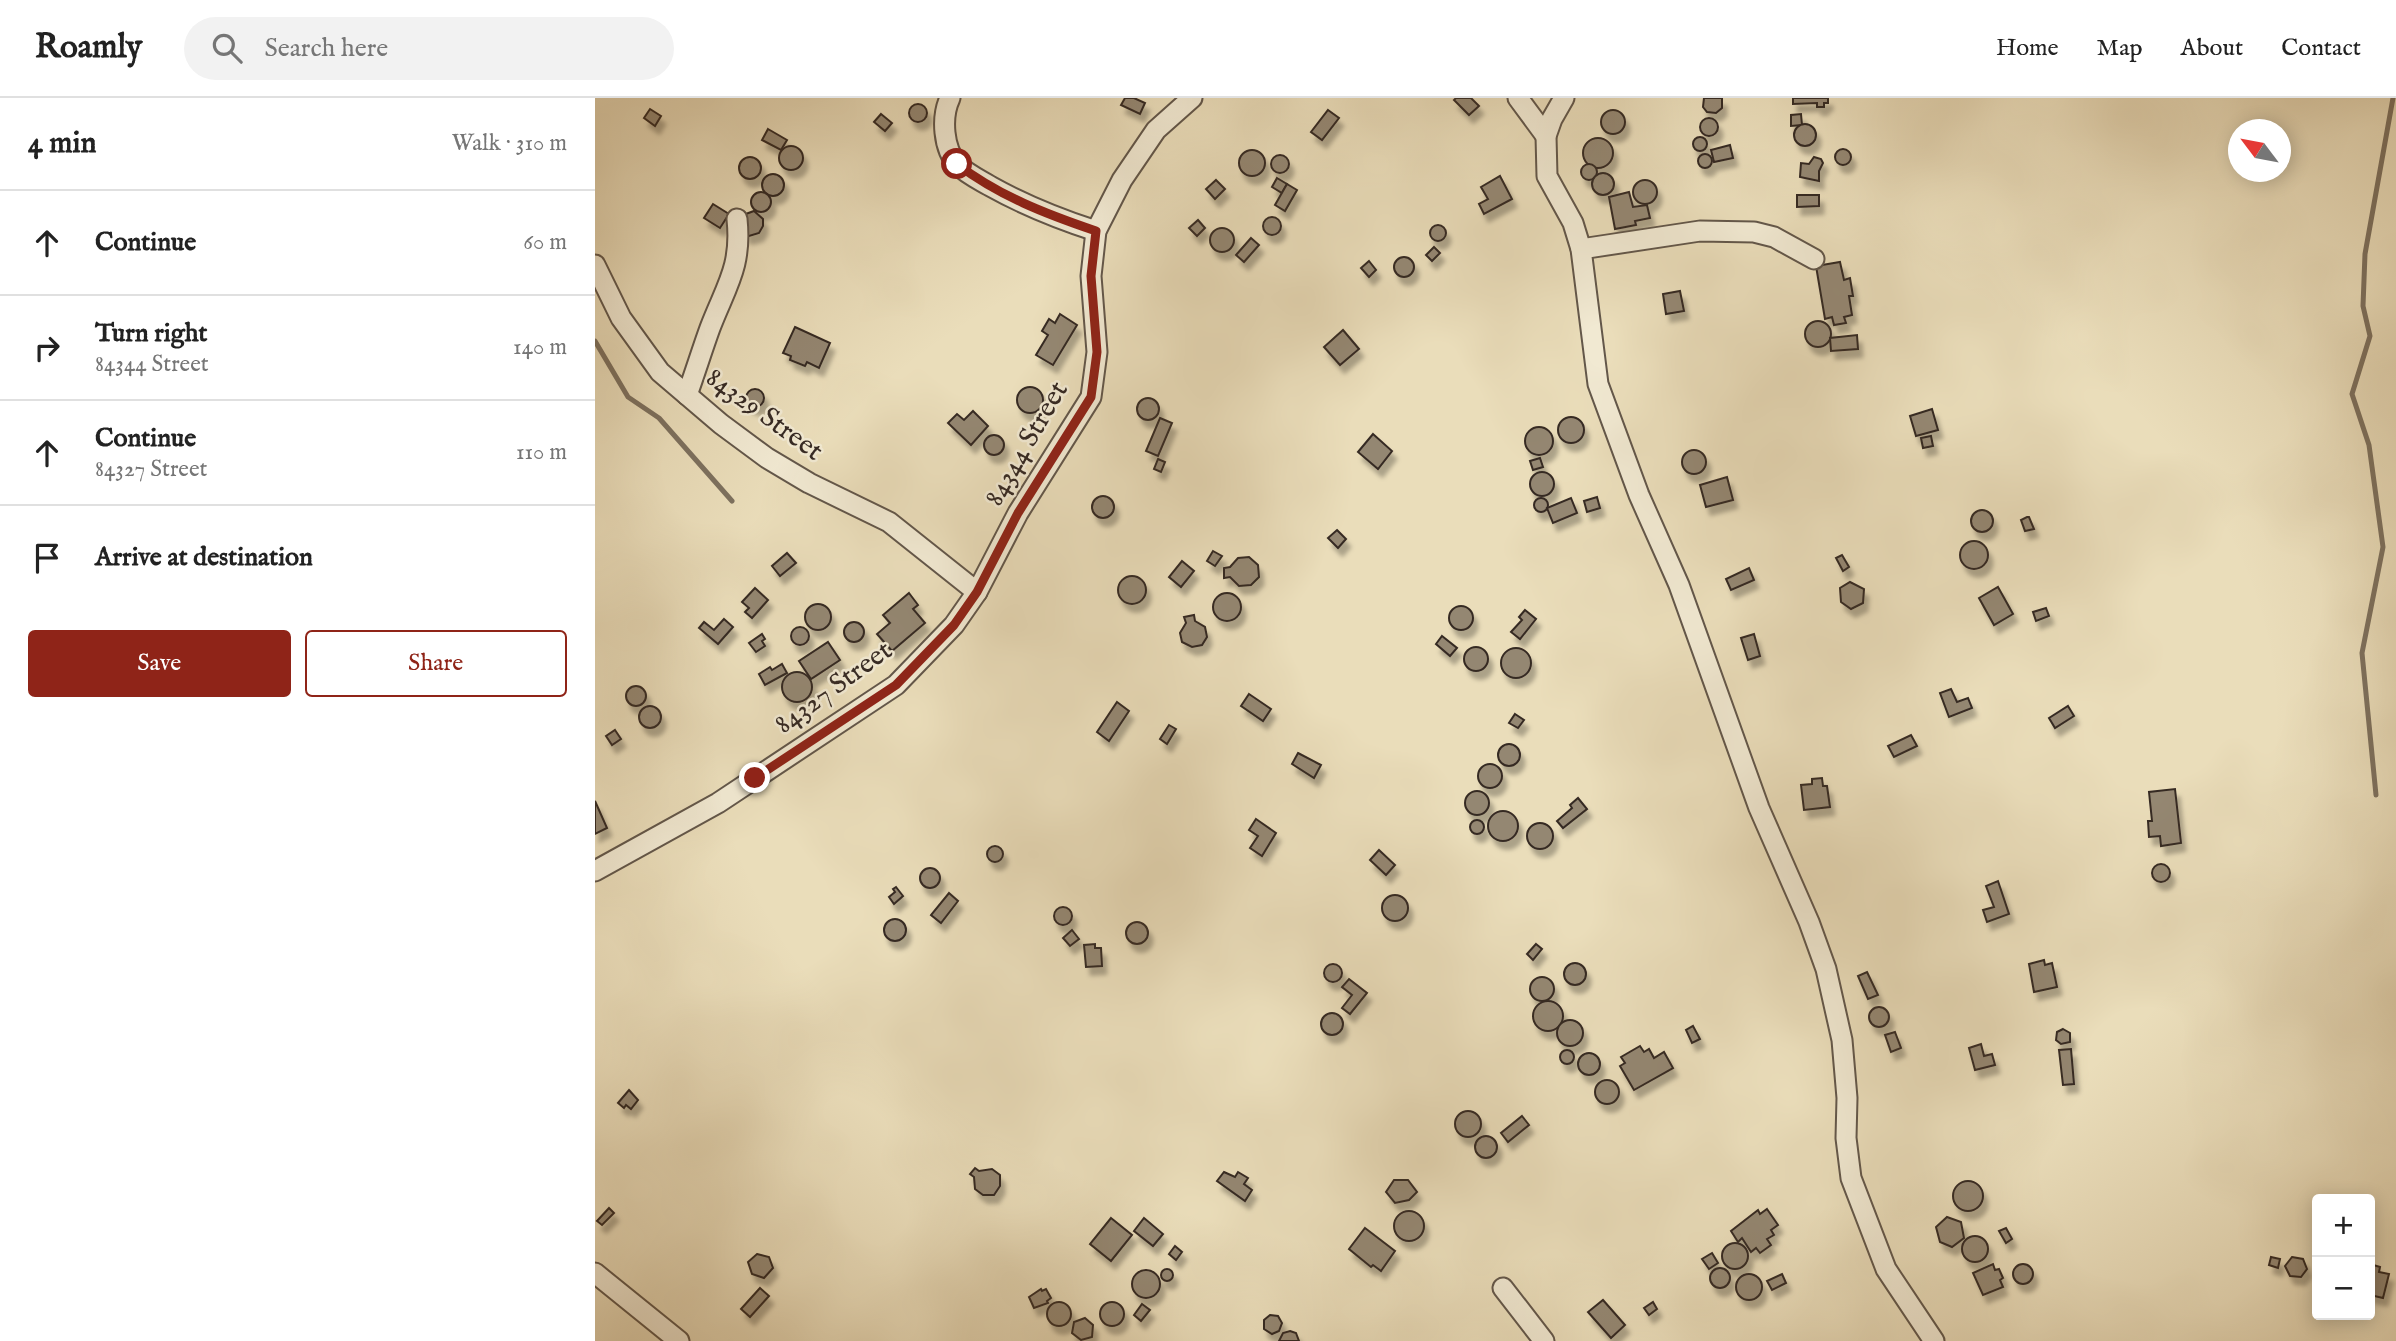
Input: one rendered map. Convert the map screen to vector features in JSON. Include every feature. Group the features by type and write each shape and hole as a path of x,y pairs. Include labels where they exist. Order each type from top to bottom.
{"street":[{"path":"950,98 945,108 944,127 957,164 1016,201 1096,231"},
{"name":"84344 Street","path":"977,592 1018,513 1091,397 1097,352 1091,276 1096,231 1122,180 1156,130 1192,98"},
{"path":"1518,98 1546,136"},
{"path":"1564,98 1546,136 1547,176 1573,223 1581,249 1598,384 1639,495 1679,585 1759,808 1809,922 1826,970 1842,1040 1847,1098 1846,1138 1851,1178 1886,1269 1934,1341"},
{"path":"687,395 710,328 736,265 739,243 737,219"},
{"path":"1581,249 1700,232 1754,232 1774,237 1814,259"},
{"name":"84329 Street","path":"595,265 621,318 660,372 721,424 767,458 809,483 889,522 977,592"},
{"name":"84327 Street","path":"595,871 718,803 896,685 954,625 977,592"},
{"path":"595,1273 679,1341"},
{"path":"1503,1287 1544,1341"}],"building":[{"path":"1125,98 1134,98 1145,103 1140,114 1121,105"},
{"path":"1471,98 1479,106 1469,115 1454,100"},
{"path":"1704,98 1722,98 1722,108 1716,113 1707,112 1703,107"},
{"path":"1793,98 1828,98 1828,103 1824,103 1824,107 1817,107 1817,103 1793,104"},
{"path":"918,104 924,107 927,113 924,119 918,122 912,119 909,113 912,107"},
{"path":"650,109 661,116 655,126 644,118"},
{"path":"1328,110 1339,118 1322,140 1311,132"},
{"path":"1613,110 1622,113 1625,122 1622,131 1613,134 1604,131 1601,122 1604,113"},
{"path":"881,114 892,123 885,131 874,122"},
{"path":"1801,114 1802,125 1791,126 1791,115"},
{"path":"1709,118 1716,120 1716,134 1709,136 1702,134 1700,127 1702,120"},
{"path":"1805,124 1813,127 1816,135 1813,143 1805,146 1797,143 1794,135 1797,127"},
{"path":"768,129 787,140 781,150 762,140"},
{"path":"1697,137 1703,137 1707,144 1703,151 1697,151 1693,147 1693,141"},
{"path":"1598,138 1604,139 1612,147 1612,159 1604,167 1598,168 1592,167 1584,159 1583,153 1584,147 1592,139"},
{"path":"1730,145 1733,158 1714,162 1711,150"},
{"path":"791,146 802,153 803,158 796,169 791,170 780,163 779,158 786,147"},
{"path":"1843,149 1851,157 1843,165 1835,157"},
{"path":"1252,150 1261,154 1265,163 1261,172 1252,176 1243,172 1239,163 1243,154"},
{"path":"1702,154 1708,154 1712,161 1708,168 1702,168 1698,164 1698,158"},
{"path":"1280,155 1286,158 1289,164 1286,170 1280,173 1274,170 1271,164 1274,158"},
{"path":"750,157 758,160 761,168 758,176 750,179 742,176 739,168 742,160"},
{"path":"1814,157 1821,159 1823,163 1819,171 1819,181 1800,177 1801,163 1809,164"},
{"path":"1589,164 1597,172 1589,180 1581,172"},
{"path":"1603,173 1611,176 1614,184 1611,192 1603,195 1595,192 1592,184 1595,176"},
{"path":"773,174 781,177 784,185 781,193 773,196 765,193 762,185 765,177"},
{"path":"1500,176 1512,199 1484,214 1479,204 1488,199 1481,187"},
{"path":"1277,178 1287,184 1282,193 1272,187"},
{"path":"1216,180 1225,189 1215,199 1206,189"},
{"path":"1645,180 1653,184 1657,192 1653,200 1645,204 1637,200 1633,192 1637,184"},
{"path":"1287,184 1297,190 1285,211 1275,205"},
{"path":"761,192 768,195 771,202 768,209 761,212 754,209 751,202 754,195"},
{"path":"1629,192 1633,207 1647,205 1650,218 1635,221 1636,225 1615,229 1609,197"},
{"path":"1797,195 1819,195 1819,206 1797,207"},
{"path":"713,204 729,214 720,228 704,218"},
{"path":"754,211 763,219 763,226 759,233 745,235 743,215"},
{"path":"1272,217 1278,220 1281,226 1278,232 1272,235 1266,232 1263,226 1266,220"},
{"path":"1198,220 1205,228 1197,236 1189,228"},
{"path":"1435,225 1441,225 1446,233 1444,239 1435,241 1430,236 1430,230"},
{"path":"1217,228 1227,228 1234,235 1234,245 1227,252 1217,252 1210,245 1210,235"},
{"path":"1251,238 1259,245 1244,262 1236,255"},
{"path":"1434,247 1440,253 1432,261 1426,255"},
{"path":"1404,257 1411,260 1414,267 1411,274 1404,277 1397,274 1394,267 1397,260"},
{"path":"1369,261 1376,270 1369,277 1361,268"},
{"path":"1840,262 1844,280 1850,278 1852,315 1844,317 1846,323 1834,325 1832,317 1825,319 1816,266"},
{"path":"1680,291 1684,311 1666,314 1663,294"},
{"path":"1060,314 1077,325 1053,365 1036,355 1048,335 1042,331 1049,319 1055,323"},
{"path":"1818,321 1827,325 1831,334 1827,343 1818,347 1809,343 1805,334 1809,325"},
{"path":"795,327 830,343 819,368 807,362 805,366 790,360 791,356 783,353"},
{"path":"1343,330 1359,349 1340,365 1324,347"},
{"path":"1857,335 1858,349 1831,351 1830,338"},
{"path":"1030,387 1039,391 1043,400 1039,409 1030,413 1021,409 1017,400 1021,391"},
{"path":"755,389 761,392 764,398 761,404 755,407 749,404 746,398 749,392"},
{"path":"1148,398 1156,401 1159,409 1156,417 1148,420 1140,417 1137,409 1140,401"},
{"path":"1932,409 1938,430 1916,436 1910,416"},
{"path":"973,411 988,426 971,445 948,423 957,414 964,420"},
{"path":"1571,417 1580,421 1584,430 1580,439 1571,443 1562,439 1558,430 1562,421"},
{"path":"1160,418 1172,423 1158,456 1146,451"},
{"path":"1539,427 1549,431 1553,441 1549,451 1539,455 1529,451 1525,441 1529,431"},
{"path":"1373,434 1392,451 1378,469 1358,452"},
{"path":"994,435 1001,438 1004,445 1001,452 994,455 987,452 984,445 987,438"},
{"path":"1931,436 1933,446 1923,448 1921,438"},
{"path":"1694,450 1702,454 1706,462 1702,470 1694,474 1686,470 1682,462 1686,454"},
{"path":"1540,458 1543,467 1533,470 1530,461"},
{"path":"1158,459 1165,462 1161,472 1154,469"},
{"path":"1542,472 1551,475 1554,484 1551,493 1542,496 1533,493 1530,484 1533,475"},
{"path":"1727,477 1733,500 1706,507 1700,485"},
{"path":"1099,496 1107,496 1114,503 1114,511 1107,518 1099,518 1092,511 1092,503"},
{"path":"1597,497 1600,508 1587,512 1584,501"},
{"path":"1538,498 1544,498 1548,505 1544,512 1538,512 1534,508 1534,502"},
{"path":"1571,498 1577,513 1553,523 1547,508"},
{"path":"1982,510 1990,513 1993,521 1990,529 1982,532 1974,529 1971,521 1974,513"},
{"path":"2027,517 2034,529 2025,531 2021,520"},
{"path":"1337,530 1346,539 1338,548 1328,538"},
{"path":"1974,541 1984,545 1988,555 1984,565 1974,569 1964,565 1960,555 1964,545"},
{"path":"1213,551 1222,556 1215,566 1207,561"},
{"path":"787,553 796,563 780,576 772,566"},
{"path":"1842,555 1849,567 1843,571 1836,558"},
{"path":"1249,557 1258,565 1259,577 1251,585 1239,586 1230,577 1224,578 1224,568 1230,567 1238,558"},
{"path":"1182,561 1194,571 1181,587 1169,577"},
{"path":"1749,568 1754,580 1731,590 1726,579"},
{"path":"1132,576 1142,580 1146,590 1142,600 1132,604 1122,600 1118,590 1122,580"},
{"path":"1850,582 1864,589 1863,603 1851,609 1841,602 1840,588"},
{"path":"1998,587 2013,614 1994,625 1979,598"},
{"path":"755,588 768,600 752,618 745,612 749,608 742,602"},
{"path":"909,593 918,605 913,609 925,623 892,651 877,634 890,623 883,615"},
{"path":"1227,593 1237,597 1241,607 1237,617 1227,621 1217,617 1213,607 1217,597"},
{"path":"818,604 827,608 831,617 827,626 818,630 809,626 805,617 809,608"},
{"path":"1461,606 1469,610 1473,618 1469,626 1461,630 1453,626 1449,618 1453,610"},
{"path":"2046,608 2049,616 2036,621 2033,612"},
{"path":"1525,610 1536,619 1520,639 1511,632 1522,620 1519,617"},
{"path":"1194,615 1195,621 1205,627 1207,637 1202,645 1192,647 1182,642 1180,633 1186,623 1184,617"},
{"path":"724,619 733,627 718,644 699,628 704,622 714,630"},
{"path":"854,622 861,625 864,632 861,639 854,642 847,639 844,632 847,625"},
{"path":"800,627 806,630 809,636 806,642 800,645 794,642 791,636 794,630"},
{"path":"762,634 765,646 756,652 749,643"},
{"path":"1754,634 1760,656 1748,660 1741,638"},
{"path":"1442,636 1457,648 1450,656 1436,644"},
{"path":"828,642 840,660 811,679 799,661"},
{"path":"1476,647 1485,650 1488,659 1485,668 1476,671 1467,668 1464,659 1467,650"},
{"path":"1516,648 1526,653 1531,663 1526,673 1516,678 1506,673 1501,663 1506,653"},
{"path":"782,664 787,673 765,685 759,674"},
{"path":"797,672 808,676 812,687 808,698 797,702 786,698 782,687 786,676"},
{"path":"632,686 640,686 646,696 640,706 632,706 626,700 626,692"},
{"path":"1951,689 1957,702 1968,698 1972,708 1949,717 1940,693"},
{"path":"1249,694 1271,709 1263,721 1241,706"},
{"path":"1117,702 1129,711 1109,741 1097,732"},
{"path":"650,706 658,709 661,717 658,725 650,728 642,725 639,717 642,709"},
{"path":"2068,706 2074,716 2055,728 2049,718"},
{"path":"1515,714 1524,720 1518,728 1509,723"},
{"path":"1169,725 1176,729 1167,744 1160,739"},
{"path":"615,730 621,739 612,745 606,736"},
{"path":"1911,735 1917,746 1894,757 1888,746"},
{"path":"1509,744 1517,747 1520,755 1517,763 1509,766 1501,763 1498,755 1501,747"},
{"path":"1298,753 1321,765 1314,778 1292,764"},
{"path":"1485,764 1495,764 1502,771 1502,781 1495,788 1485,788 1478,781 1478,771"},
{"path":"1822,778 1823,786 1827,786 1830,807 1804,810 1801,785 1812,784 1812,779"},
{"path":"2175,789 2181,843 2161,846 2160,836 2149,837 2148,821 2152,821 2149,792"},
{"path":"1472,791 1482,791 1489,798 1489,808 1482,815 1472,815 1465,808 1465,798"},
{"path":"1578,798 1587,809 1563,828 1557,821 1572,808 1570,805"},
{"path":"595,801 607,828 595,834"},
{"path":"1503,811 1509,812 1517,820 1517,832 1509,840 1503,841 1497,840 1489,832 1488,826 1489,820 1497,812"},
{"path":"1256,819 1276,833 1262,856 1250,848 1258,836 1249,830"},
{"path":"1474,820 1480,820 1484,827 1480,834 1474,834 1470,830 1470,824"},
{"path":"1540,823 1549,827 1553,836 1549,845 1540,849 1531,845 1527,836 1531,827"},
{"path":"992,846 998,846 1003,854 1001,860 992,862 987,857 987,851"},
{"path":"1379,850 1395,865 1386,875 1370,860"},
{"path":"2161,864 2167,867 2170,873 2167,879 2161,882 2155,879 2152,873 2155,867"},
{"path":"930,868 937,871 940,878 937,885 930,888 923,885 920,878 923,871"},
{"path":"1998,881 2009,914 1987,922 1983,910 1994,907 1986,886"},
{"path":"896,887 903,896 894,904 889,897"},
{"path":"949,893 958,901 941,923 931,915"},
{"path":"1395,895 1404,899 1408,908 1404,917 1395,921 1386,917 1382,908 1386,899"},
{"path":"1063,907 1069,910 1072,916 1069,922 1063,925 1057,922 1054,916 1057,910"},
{"path":"895,919 903,922 906,930 903,938 895,941 887,938 884,930 887,922"},
{"path":"1137,922 1145,925 1148,933 1145,941 1137,944 1129,941 1126,933 1129,925"},
{"path":"1072,930 1079,939 1070,946 1063,938"},
{"path":"1095,944 1095,948 1101,948 1102,966 1086,967 1084,945"},
{"path":"1536,944 1542,949 1533,960 1527,954"},
{"path":"2044,960 2045,965 2052,963 2057,987 2034,992 2029,964"},
{"path":"1575,963 1583,966 1586,974 1583,982 1575,985 1567,982 1564,974 1567,966"},
{"path":"1333,964 1339,967 1342,973 1339,979 1333,982 1327,979 1324,973 1327,967"},
{"path":"1867,972 1878,995 1868,999 1858,976"},
{"path":"1542,977 1550,981 1554,989 1550,997 1542,1001 1534,997 1530,989 1534,981"},
{"path":"1349,979 1367,993 1350,1014 1342,1008 1352,995 1342,987"},
{"path":"1548,1001 1559,1005 1563,1016 1559,1027 1548,1031 1537,1027 1533,1016 1537,1005"},
{"path":"1875,1007 1883,1007 1889,1017 1883,1027 1875,1027 1869,1021 1869,1013"},
{"path":"1328,1013 1336,1013 1343,1020 1343,1028 1336,1035 1328,1035 1321,1028 1321,1020"},
{"path":"1570,1020 1579,1024 1583,1033 1579,1042 1570,1046 1561,1042 1557,1033 1561,1024"},
{"path":"1693,1026 1700,1039 1692,1043 1686,1030"},
{"path":"2063,1029 2070,1033 2070,1042 2061,1044 2056,1040 2057,1032"},
{"path":"1895,1032 1901,1048 1891,1052 1885,1035"},
{"path":"1981,1044 1984,1056 1992,1054 1995,1065 1975,1070 1969,1048"},
{"path":"1640,1046 1644,1052 1649,1049 1654,1058 1664,1052 1673,1068 1634,1090 1620,1066 1625,1063 1621,1057"},
{"path":"2071,1049 2074,1084 2063,1085 2059,1050"},
{"path":"1567,1050 1572,1052 1572,1062 1567,1064 1562,1062 1560,1057 1562,1052"},
{"path":"1589,1053 1597,1056 1600,1064 1597,1072 1589,1075 1581,1072 1578,1064 1581,1056"},
{"path":"1607,1080 1616,1083 1619,1092 1616,1101 1607,1104 1598,1101 1595,1092 1598,1083"},
{"path":"629,1090 638,1100 631,1109 618,1103"},
{"path":"1468,1111 1477,1115 1481,1124 1477,1133 1468,1137 1459,1133 1455,1124 1459,1115"},
{"path":"1522,1116 1529,1125 1508,1142 1501,1133"},
{"path":"1486,1136 1494,1139 1497,1147 1494,1155 1486,1158 1478,1155 1475,1147 1478,1139"},
{"path":"975,1168 979,1171 992,1169 1000,1175 1000,1186 994,1195 983,1195 975,1189 974,1177 970,1174"},
{"path":"1224,1172 1235,1177 1238,1172 1248,1178 1244,1184 1252,1190 1245,1201 1217,1181"},
{"path":"1394,1180 1408,1180 1417,1192 1409,1200 1395,1203 1386,1192"},
{"path":"1968,1181 1979,1185 1983,1196 1979,1207 1968,1211 1957,1207 1953,1196 1957,1185"},
{"path":"609,1208 614,1213 602,1225 597,1221"},
{"path":"1767,1209 1778,1225 1771,1230 1774,1235 1767,1239 1771,1245 1760,1253 1756,1248 1751,1252 1742,1238 1738,1242 1731,1231 1758,1210 1760,1214"},
{"path":"1409,1211 1420,1215 1424,1226 1420,1237 1409,1241 1398,1237 1394,1226 1398,1215"},
{"path":"1947,1217 1961,1222 1964,1238 1952,1247 1940,1242 1936,1227"},
{"path":"1111,1218 1132,1235 1111,1261 1090,1244"},
{"path":"1144,1218 1163,1234 1153,1246 1134,1231"},
{"path":"1365,1228 1395,1251 1381,1271 1373,1265 1371,1267 1349,1249"},
{"path":"2006,1228 2012,1239 2006,1243 1999,1231"},
{"path":"1975,1236 1984,1240 1988,1249 1984,1258 1975,1262 1966,1258 1962,1249 1966,1240"},
{"path":"1735,1243 1744,1247 1748,1256 1744,1265 1735,1269 1726,1265 1722,1256 1726,1247"},
{"path":"1175,1246 1182,1252 1176,1260 1169,1254"},
{"path":"1712,1253 1718,1263 1709,1269 1702,1259"},
{"path":"757,1254 769,1257 773,1268 764,1278 752,1274 748,1262"},
{"path":"2271,1257 2280,1259 2278,1268 2269,1265"},
{"path":"2292,1257 2303,1259 2307,1269 2301,1277 2290,1276 2285,1266"},
{"path":"1993,1264 2003,1278 2000,1280 2003,1287 1983,1295 1973,1273"},
{"path":"2023,1264 2030,1267 2033,1274 2030,1281 2023,1284 2016,1281 2013,1274 2016,1267"},
{"path":"2375,1266 2380,1267 2379,1272 2389,1274 2383,1298 2375,1296"},
{"path":"1720,1268 1727,1271 1730,1278 1727,1285 1720,1288 1713,1285 1710,1278 1713,1271"},
{"path":"1167,1269 1173,1275 1167,1281 1161,1275"},
{"path":"1146,1270 1156,1274 1160,1284 1156,1294 1146,1298 1136,1294 1132,1284 1136,1274"},
{"path":"1749,1274 1759,1277 1762,1287 1759,1297 1749,1300 1739,1297 1736,1287 1739,1277"},
{"path":"1782,1274 1786,1283 1772,1290 1767,1281"},
{"path":"760,1288 769,1296 750,1317 741,1309"},
{"path":"1041,1289 1046,1289 1051,1298 1048,1303 1034,1308 1029,1297"},
{"path":"1603,1300 1625,1325 1611,1338 1588,1312"},
{"path":"1059,1302 1070,1309 1071,1314 1064,1325 1059,1326 1048,1319 1047,1314 1054,1303"},
{"path":"1107,1302 1117,1302 1124,1309 1124,1319 1117,1326 1107,1326 1100,1319 1100,1309"},
{"path":"1653,1302 1657,1309 1649,1315 1644,1308"},
{"path":"1142,1304 1150,1310 1141,1321 1134,1315"},
{"path":"1270,1315 1278,1316 1282,1323 1279,1331 1272,1334 1264,1329 1264,1320"},
{"path":"1085,1318 1093,1325 1092,1337 1081,1340 1072,1333 1074,1322"},
{"path":"1283,1333 1296,1333 1299,1341 1279,1341"}],"waterway":[{"path":"2376,795 2362,653 2383,547 2369,445 2352,394 2370,336 2363,306 2365,254 2393,98"},
{"path":"595,341 628,397 659,418 732,501"}],"route":[{"path":"755,778 896,685 954,625 977,592 1018,513 1091,397 1097,352 1091,276 1096,231 1016,201 957,164"}]}
